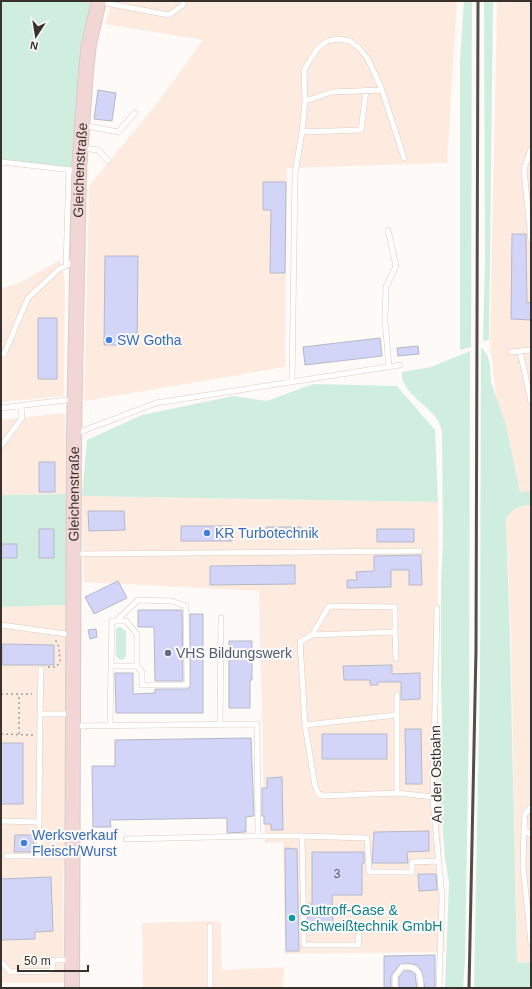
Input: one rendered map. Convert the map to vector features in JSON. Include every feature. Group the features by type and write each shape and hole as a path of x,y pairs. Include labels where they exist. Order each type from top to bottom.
{"street":[{"name":"Gleichenstraße","path":"72,988 75,398 71,263 74,170 80,148 89,44 99,1"}],"lane":[{"path":"99,1 125,4 169,14 183,5 184,1"},
{"path":"292,382 295,173 302,132 305,101 304,70 317,49 327,41 338,39 350,41 360,48 368,59 382,90 404,158"},
{"path":"302,132 361,130 366,90"},
{"path":"305,101 332,92 382,90"},
{"path":"81,125 118,132 135,113"},
{"path":"80,148 98,150 108,161"},
{"path":"531,149 524,169 531,241"},
{"path":"1,162 74,170"},
{"path":"388,230 396,266 386,287 385,320 389,367"},
{"path":"1,354 4,354 28,298 58,269 71,263"},
{"path":"511,352 531,350"},
{"path":"520,351 531,402"},
{"path":"74,434 156,403 400,366"},
{"path":"1,408 75,398"},
{"path":"1,446 22,418 21,405"},
{"path":"74,554 420,551"},
{"path":"110,725 112,621 116,621 138,600 172,601 186,606 187,685 142,685 142,672 137,666 137,634 126,621 116,621"},
{"path":"312,635 329,606 394,607 396,659"},
{"name":"An der Ostbahn","path":"436,608 434,797 442,897 439,988"},
{"path":"220,724 221,618"},
{"path":"1,625 74,635"},
{"path":"395,632 312,635 300,642 305,725 315,786 318,792 323,796 397,793 434,797"},
{"path":"111,666 137,666"},
{"path":"39,856 41,670"},
{"path":"397,695 397,793"},
{"path":"40,714 110,725 257,724 258,836"},
{"path":"305,725 397,715"},
{"path":"531,807 525,814 523,866 531,943"},
{"path":"1,821 39,822"},
{"path":"524,829 531,835"},
{"path":"126,839 258,836 367,838 370,872 412,872 412,862 439,861"},
{"path":"302,836 304,946 359,945 358,928 304,929"},
{"path":"6,856 73,856"},
{"path":"210,926 210,988"},
{"path":"1,963 3,963 10,972 52,971 53,960 72,960"},
{"path":"395,988 395,976 402,967 408,966 414,967 419,971 421,975 421,988"}],"path":[{"path":"41,670 41,667 56,667 60,662 59,647 52,632"},
{"path":"1,694 40,694"},
{"path":"19,694 19,734"},
{"path":"1,734 40,735"}],"shaded area":[{"path":"113,1 457,1 447,163 287,168 285,367 84,401 89,186 158,102 203,40 105,24"},
{"path":"497,1 531,1 531,962 517,963 511,639 505,490 490,339"},
{"path":"60,260 65,280 64,396 1,402 1,289 19,283"},
{"path":"63,413 65,415 66,494 1,495 1,420"},
{"path":"82,496 438,502 438,754 445,952 285,954 283,842 265,843 259,591 84,582"},
{"path":"66,605 66,852 63,870 64,983 1,983 1,607"},
{"path":"221,922 222,970 284,967 283,988 143,988 142,923"}],"green space":[{"path":"1,1 91,1 80,66 72,169 1,160"},
{"path":"464,1 472,1 471,347 460,350 460,61"},
{"path":"484,1 493,1 489,340 483,341 485,261"},
{"path":"481,347 487,355 490,364 491,382 506,425 520,492 531,491 531,505 517,508 506,518 517,963 531,962 531,988 474,988 480,676"},
{"path":"470,351 469,720 465,960 463,988 445,988 449,883 445,858 441,808 440,754 442,724 442,433 437,419 405,385 402,379 402,372 431,367"},
{"path":"313,384 397,386 435,430 438,502 82,496 87,440 142,415 233,396 267,401"},
{"path":"66,494 66,605 1,607 1,495"},
{"path":"121,627 126,631 126,656 123,660 120,660 116,656 116,629"}],"building":[{"path":"98,90 116,93 112,121 94,119"},
{"path":"263,182 286,182 285,273 270,273 271,210 263,210"},
{"path":"512,234 526,234 527,303 531,302 531,320 511,319"},
{"path":"105,256 138,256 137,345 104,345"},
{"path":"38,318 57,318 57,379 38,379"},
{"path":"380,338 382,356 305,365 303,347"},
{"path":"418,346 419,354 398,356 397,348"},
{"path":"39,462 55,462 55,492 39,492"},
{"path":"88,511 124,511 125,530 89,531"},
{"name":"KR Turbotechnik","path":"181,526 232,526 232,541 181,541"},
{"path":"266,527 301,527 301,539 266,538"},
{"path":"39,529 54,529 54,558 39,558"},
{"path":"377,529 414,529 414,542 377,542"},
{"path":"1,544 17,544 17,558 1,558"},
{"path":"421,555 422,585 409,585 409,570 391,570 391,587 347,588 347,580 357,580 356,572 374,571 374,556"},
{"path":"295,565 295,584 210,585 210,566"},
{"path":"118,581 127,598 94,614 85,597"},
{"name":"VHS Bildungswerk","path":"138,610 182,610 183,681 155,681 154,627 138,627"},
{"path":"190,614 203,614 203,713 116,713 115,673 133,673 133,694 155,693 155,689 187,689 190,687"},
{"path":"96,629 97,637 90,639 88,630"},
{"path":"229,641 252,641 250,708 229,708"},
{"path":"2,644 54,645 54,665 2,665"},
{"path":"392,665 392,674 420,673 420,699 401,700 401,682 378,682 378,685 370,685 370,680 344,680 343,666"},
{"path":"405,729 421,729 422,784 406,784"},
{"path":"322,734 387,734 387,759 322,759"},
{"path":"251,738 254,816 246,817 246,832 227,833 227,818 110,820 111,827 93,827 92,766 115,766 115,740"},
{"path":"1,743 23,743 23,804 1,804"},
{"path":"282,777 283,830 271,830 271,824 264,824 264,816 262,816 262,788 267,788 267,778"},
{"path":"429,831 429,851 407,852 408,863 372,863 374,832"},
{"name":"Werksverkauf Fleisch/Wurst","path":"15,835 34,835 33,852 14,852"},
{"path":"285,848 297,849 299,951 286,951"},
{"path":"312,852 364,852 364,863 362,863 362,895 332,895 333,923 308,923 307,904 312,904"},
{"path":"418,874 436,874 437,890 419,891"},
{"path":"51,877 53,931 35,932 35,939 1,940 1,879"},
{"path":"435,955 435,988 425,988 421,970 417,965 408,963 399,965 391,976 391,988 384,988 384,956"},
{"path":"404,971 411,971 415,974 417,988 399,988 399,977"}],"railway":[{"path":"469,988 476,650 478,1"}],"place":[{"name":"SW Gotha","path":"109,340"},
{"name":"KR Turbotechnik","path":"207,533"},
{"name":"VHS Bildungswerk","path":"168,653"},
{"name":"Werksverkauf Fleisch/Wurst","path":"24,843"},
{"name":"Guttroff-Gase & Schweißtechnik GmbH","path":"292,918"}]}
